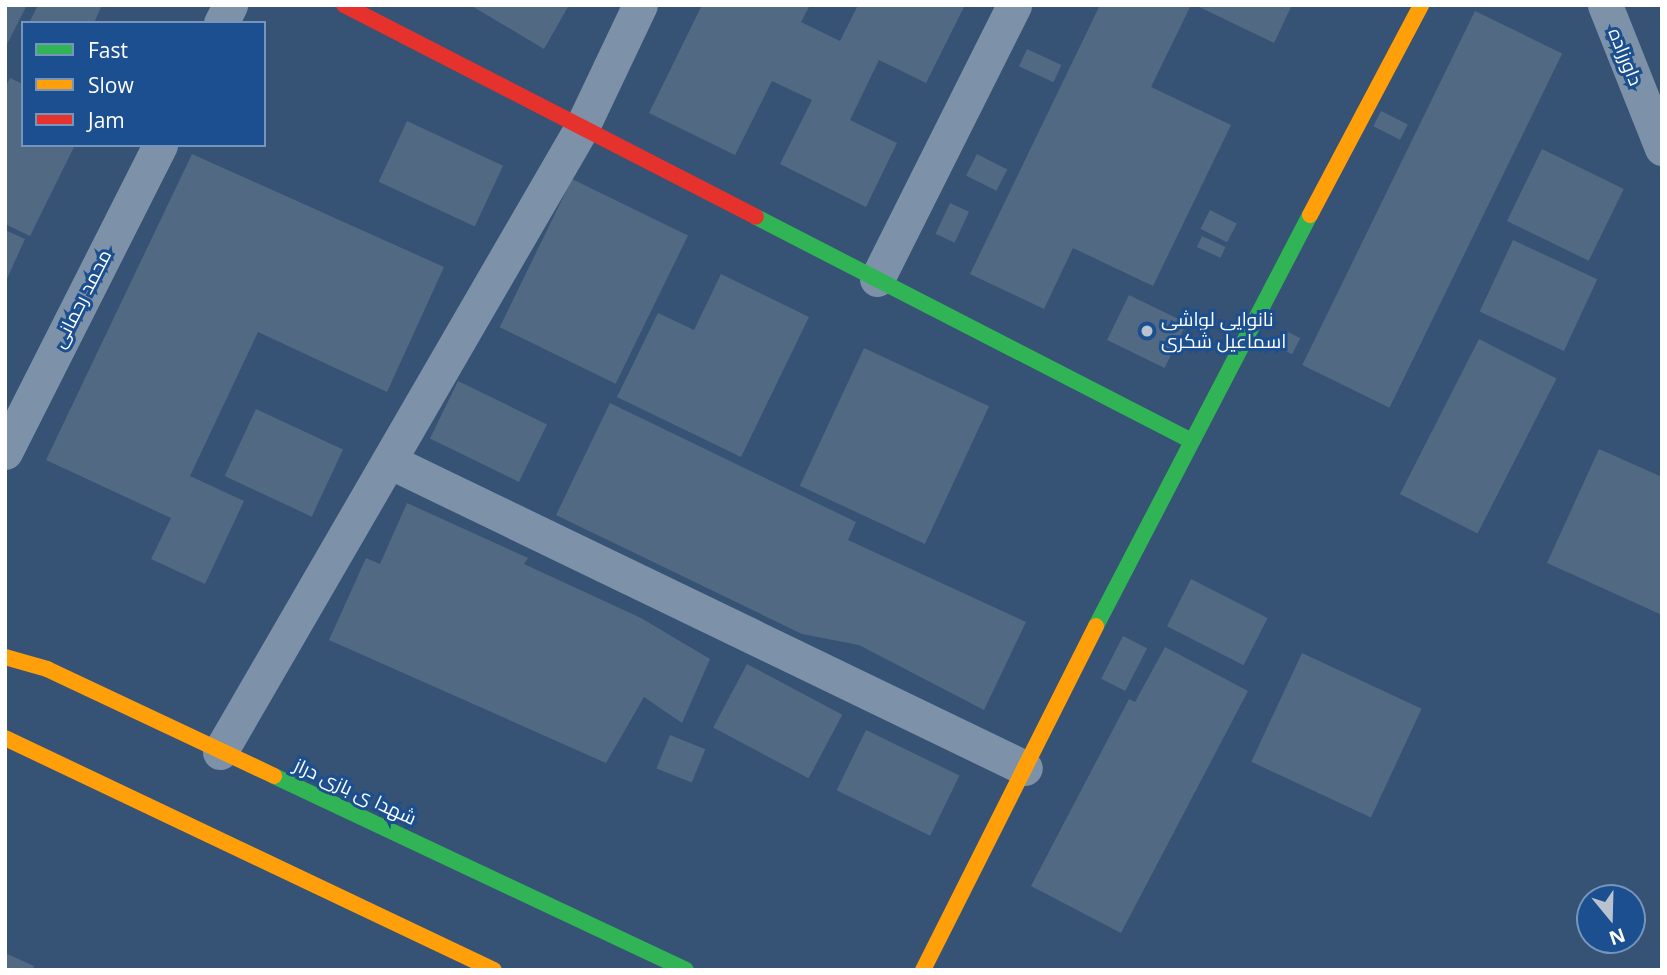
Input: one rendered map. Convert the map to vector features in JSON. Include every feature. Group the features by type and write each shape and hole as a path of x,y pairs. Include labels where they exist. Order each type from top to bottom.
{"street":[{"path":"222,21 230,5"},
{"path":"344,5 1190,440"},
{"path":"220,752 582,127 640,5"},
{"path":"877,279 1014,5"},
{"path":"923,970 1190,440 1421,5"},
{"name":"داورزاده","path":"1605,5 1662,148"},
{"name":"محمد رحمانی","path":"5,452 159,147"},
{"path":"388,461 1025,768"},
{"name":"شهدا ی بازی دراز","path":"5,657 47,669 686,970"},
{"path":"5,738 494,970"}],"building":[{"path":"5,5 27,5 5,48"},
{"path":"38,5 102,5 95,21 30,21"},
{"path":"470,5 569,5 544,49"},
{"path":"702,5 810,5 801,22 840,41 858,5 965,5 926,83 879,60 850,120 897,143 866,207 780,164 812,100 772,81 735,155 649,113"},
{"path":"1100,5 1191,5 1151,87 1231,125 1153,286 1073,248 1044,309 970,274"},
{"path":"1195,5 1292,5 1274,43"},
{"path":"1475,11 1562,54 1389,408 1302,365"},
{"path":"1027,49 1061,65 1053,82 1019,66"},
{"path":"10,78 21,83 21,147 74,147 30,236 5,224 5,88"},
{"path":"1381,111 1408,125 1400,140 1373,126"},
{"path":"407,121 503,166 475,227 379,182"},
{"path":"1542,149 1624,189 1589,261 1507,221"},
{"path":"192,154 444,267 387,392 258,332 190,476 244,501 205,584 151,559 171,518 46,460"},
{"path":"977,154 1007,169 996,191 966,175"},
{"path":"572,179 688,236 616,384 500,327"},
{"path":"950,203 969,212 955,243 936,234"},
{"path":"1210,210 1237,224 1227,242 1200,229"},
{"path":"5,230 25,239 5,283"},
{"path":"1202,236 1226,247 1220,258 1197,247"},
{"path":"1513,240 1597,279 1564,351 1480,312"},
{"path":"721,274 809,317 741,457 617,397 658,313 694,330"},
{"name":"نانوایی لواشی اسماعیل شکری","path":"1129,295 1187,323 1165,368 1107,340"},
{"path":"1286,331 1300,338 1292,354 1278,347"},
{"path":"1479,339 1557,378 1478,534 1400,494"},
{"path":"864,348 989,406 925,544 800,486"},
{"path":"458,381 547,424 519,482 430,439"},
{"path":"610,403 856,522 848,540 1026,622 984,710 859,645 802,634 556,515"},
{"path":"256,409 343,450 312,517 225,476"},
{"path":"1599,449 1662,477 1662,615 1547,563"},
{"path":"407,503 528,558 524,564 641,618 710,659 682,723 644,697 606,763 329,640 366,558 380,564"},
{"path":"1191,579 1268,618 1244,665 1167,626"},
{"path":"1123,636 1147,648 1125,691 1101,679"},
{"path":"1165,647 1248,691 1121,933 1031,886 1129,699 1135,702"},
{"path":"1302,653 1422,709 1371,818 1251,762"},
{"path":"747,664 842,715 809,778 713,728"},
{"path":"866,730 959,776 930,836 837,790"},
{"path":"670,735 705,749 692,783 657,768"},
{"path":"5,953 34,966 32,970 5,970"}],"traffic: fast":[{"path":"1096,626 1310,215"},
{"path":"756,217 1190,440"},
{"path":"274,776 686,970"}],"traffic: slow":[{"path":"1310,215 1421,5"},
{"path":"923,970 1096,626"},
{"path":"5,657 47,669 274,776"},
{"path":"5,738 494,970"}],"traffic: jam":[{"path":"344,5 756,217"}],"place":[{"name":"نانوایی لواشی اسماعیل شکری","path":"1147,331"}]}
